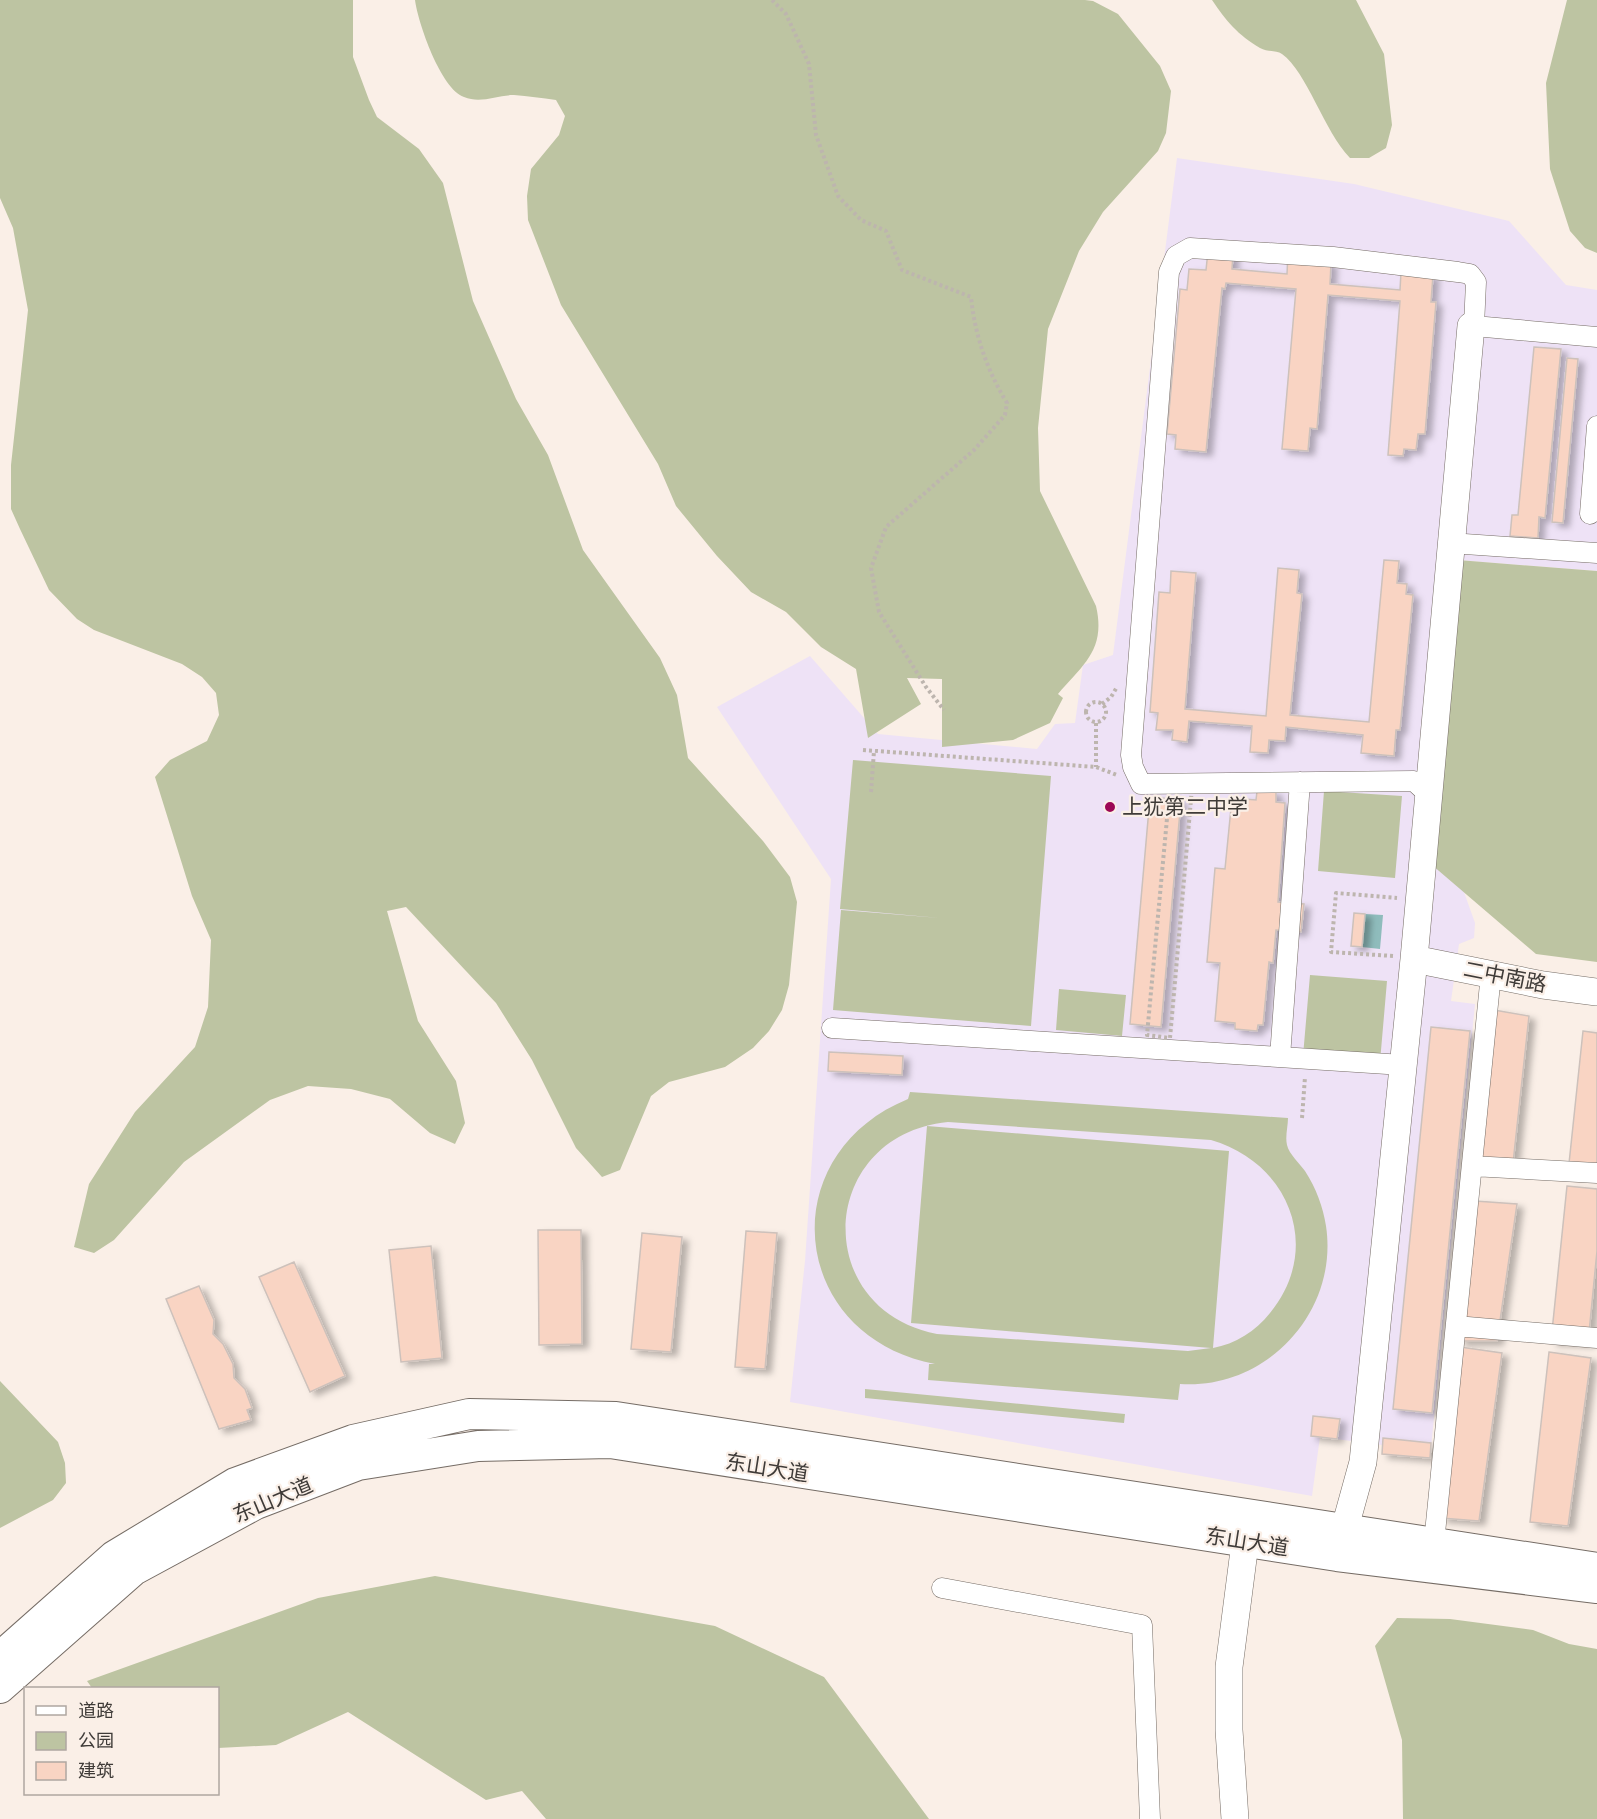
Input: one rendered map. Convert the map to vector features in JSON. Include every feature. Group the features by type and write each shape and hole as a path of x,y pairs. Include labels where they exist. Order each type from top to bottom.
{"main road":[{"name":"东山大道","path":"0,1657 114,1556 235,1483 353,1440 469,1414 616,1417 1247,1529"},
{"name":"东山大道","path":"0,1688 134,1570 256,1504 358,1465 478,1446 610,1443 1247,1529 1597,1588"},
{"name":"东山大道","path":"1340,1543 1434,1543 1597,1568"}],"street":[{"path":"1340,1543 1363,1462 1402,1065 1405,958 1429,795 1450,543 1471,326 1474,326 1476,282 1470,274 1333,257 1190,248 1176,256 1169,273 1131,755 1132,767 1141,784 1414,781 1429,795"},
{"path":"1474,326 1597,337"},
{"path":"1590,514 1597,426"},
{"path":"1450,543 1597,553"},
{"path":"1280,1057 1300,782"},
{"name":"二中南路","path":"1405,958 1597,992"},
{"path":"1434,1543 1491,974"},
{"path":"832,1028 1402,1065"},
{"path":"1472,1166 1597,1173"},
{"path":"1456,1326 1597,1338"},
{"path":"1235,1819 1229,1730 1229,1667 1234,1611 1247,1529"},
{"path":"942,1588 1142,1625 1150,1819"}],"path":[{"path":"772,0 786,14 809,64 816,135 838,196 861,220 886,231 902,270 971,297 974,323 991,377 1007,403 1005,415 974,450 886,527 871,568 879,612 926,687 944,710"},
{"path":"1102,704 1111,697 1117,681"},
{"path":"1096,723 1087,718 1086,708 1094,702 1102,704"},
{"path":"1096,723 1106,714 1102,704"},
{"path":"1096,723 1096,767"},
{"path":"863,750 1096,767 1141,784"},
{"path":"871,792 874,751"},
{"path":"1170,786 1192,788 1170,1038 1147,1035 1170,786"},
{"path":"1402,898 1336,893 1331,952 1405,958"},
{"path":"1302,1119 1306,1073"}],"shaded area":[{"name":"上犹第二中学","path":"1177,158 1354,184 1509,221 1566,285 1597,290 1597,571 1458,560 1432,864 1464,892 1475,923 1474,938 1459,944 1451,1001 1475,1004 1430,1458 1382,1454 1382,1445 1320,1437 1312,1496 790,1402 805,1261 831,879 717,707 810,656 878,734 1037,749 1055,724 1075,723 1083,665 1113,655"}],"green space":[{"path":"0,0 353,0 353,57 369,100 377,117 419,149 443,183 473,301 516,399 548,455 583,550 660,658 677,695 688,758 763,841 790,877 797,902 789,985 782,1010 769,1031 753,1048 725,1067 669,1082 651,1096 620,1170 602,1177 576,1148 532,1060 496,1003 406,907 387,911 418,1021 456,1081 465,1123 455,1144 430,1133 390,1099 351,1089 308,1086 270,1100 184,1162 114,1240 94,1253 74,1247 89,1184 135,1112 195,1047 208,1007 211,940 192,896 155,777 170,760 207,741 219,715 216,693 202,677 182,664 94,630 77,619 49,590 11,509 11,465 28,310 13,228 0,198"},
{"path":"415,0 1085,0 1093,1 1118,14 1160,66 1171,91 1166,133 1158,151 1103,212 1079,251 1048,329 1038,428 1040,491 1096,606 1098,621 1095,645 1084,664 1058,694 1063,698 1050,723 1013,740 942,747 942,679 907,678 921,704 868,738 856,669 821,647 786,612 751,592 717,556 676,506 658,464 561,305 528,220 527,196 531,169 559,135 565,116 556,100 508,95 477,100 464,97 455,91 447,82 432,54"},
{"path":"1212,0 1356,0 1384,54 1392,125 1386,148 1369,158 1350,158 1332,133 1300,74 1291,63 1282,54 1263,49 1245,38"},
{"path":"1567,0 1597,0 1597,253 1585,248 1570,231 1550,169 1546,83"},
{"path":"1458,560 1597,571 1597,962 1536,954 1432,865"},
{"path":"853,760 1051,776 1031,1026 833,1010 841,910 940,918 840,909"},
{"path":"1324,791 1402,796 1395,878 1318,871"},
{"path":"1310,975 1387,981 1380,1062 1303,1056"},
{"path":"1059,989 1126,995 1122,1036 1056,1030"},
{"path":"910,1092 1288,1118 1286,1139 1288,1148 1312,1184 1321,1205 1326,1226 1327,1258 1321,1288 1308,1315 1290,1340 1267,1359 1241,1374 1211,1382 1180,1384 1178,1400 928,1380 929,1364 935,1364 886,1347 850,1319 826,1283 815,1242 818,1200 834,1160 864,1125 908,1099","holes":["948,1122 1211,1140 1238,1151 1260,1167 1278,1187 1290,1210 1295,1235 1294,1261 1286,1288 1270,1313 1252,1331 1237,1340 1213,1348 1229,1151 932,1126","927,1128 911,1323 1211,1348 1188,1351 937,1334 895,1318 866,1292 850,1259 846,1224 854,1188 873,1157 905,1134"]},
{"path":"0,1381 58,1442 65,1463 66,1483 53,1500 0,1528"},
{"path":"865,1389 1125,1414 1124,1423 865,1398"},
{"path":"435,1576 715,1626 824,1677 929,1819 546,1819 522,1791 486,1800 348,1712 276,1745 219,1748 219,1687 91,1687 87,1681 318,1598"},
{"path":"1397,1618 1450,1619 1533,1630 1569,1644 1597,1649 1597,1819 1403,1819 1402,1740 1375,1646"}],"water":[{"path":"1365,914 1383,915 1380,949 1362,947"}],"building":[{"path":"1208,251 1233,253 1232,269 1287,274 1288,253 1331,263 1330,284 1400,290 1401,272 1433,275 1431,302 1436,302 1425,434 1418,434 1416,450 1404,449 1403,456 1388,455 1400,301 1328,295 1317,429 1310,428 1308,451 1282,449 1296,289 1226,283 1225,289 1222,288 1206,452 1175,449 1176,435 1167,434 1180,289 1187,290 1189,269 1206,270"},
{"path":"1534,347 1561,349 1545,518 1539,517 1538,538 1510,536 1512,515 1518,515"},
{"path":"1567,358 1578,359 1563,523 1552,522"},
{"path":"1384,560 1399,561 1397,583 1407,584 1406,594 1413,595 1400,730 1396,730 1394,756 1361,753 1363,735 1286,727 1285,741 1269,740 1268,753 1250,752 1252,726 1189,721 1187,742 1172,740 1173,730 1156,730 1158,713 1150,712 1159,592 1170,593 1171,571 1196,573 1185,709 1266,716 1278,568 1299,570 1297,593 1302,594 1290,715 1369,722"},
{"path":"1257,791 1276,792 1276,802 1285,803 1278,902 1304,904 1301,932 1276,930 1273,963 1269,962 1263,1025 1258,1025 1257,1031 1235,1029 1235,1023 1215,1021 1220,963 1207,962 1215,868 1225,869 1232,798 1256,800"},
{"path":"1150,797 1181,800 1161,1027 1130,1024"},
{"path":"1354,913 1365,914 1362,947 1351,946"},
{"path":"1494,1010 1529,1016 1513,1163 1477,1160"},
{"path":"1431,1027 1470,1031 1432,1413 1393,1409"},
{"path":"1583,1031 1597,1033 1597,1175 1568,1173"},
{"path":"829,1052 903,1056 902,1075 828,1071"},
{"path":"1567,1186 1597,1189 1597,1251 1588,1343 1551,1341"},
{"path":"1475,1201 1517,1204 1497,1341 1459,1341"},
{"path":"538,1230 581,1230 582,1344 539,1345"},
{"path":"746,1231 777,1233 765,1369 735,1367"},
{"path":"642,1233 682,1237 671,1352 631,1349"},
{"path":"431,1246 442,1358 401,1362 389,1250"},
{"path":"294,1262 345,1376 310,1392 259,1277"},
{"path":"199,1286 214,1320 213,1334 223,1344 233,1364 234,1378 245,1389 252,1408 247,1410 251,1420 219,1429 166,1299"},
{"path":"1460,1347 1502,1353 1479,1521 1441,1518"},
{"path":"1549,1352 1591,1358 1568,1526 1530,1522"},
{"path":"1313,1416 1340,1419 1337,1439 1311,1436"},
{"path":"1383,1438 1431,1443 1430,1458 1382,1454"}],"place":[{"name":"上犹第二中学","path":"1110,807"}]}
